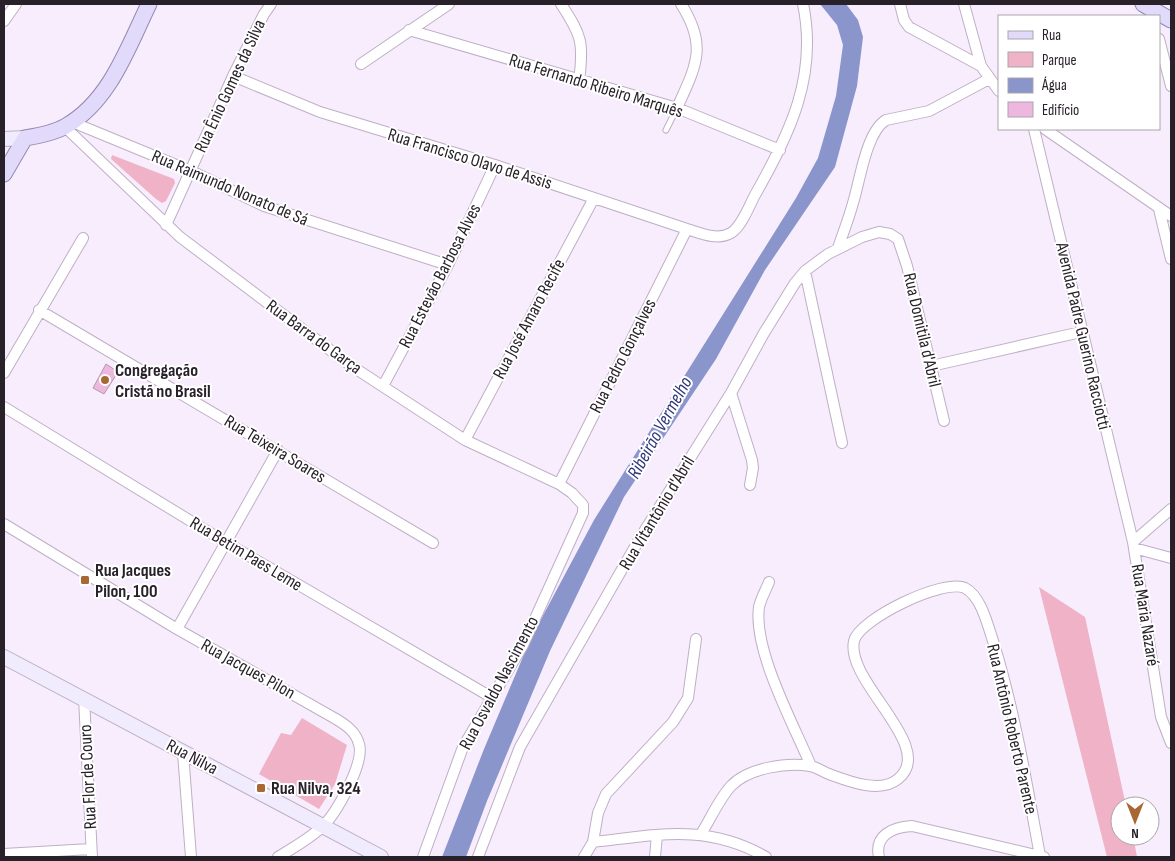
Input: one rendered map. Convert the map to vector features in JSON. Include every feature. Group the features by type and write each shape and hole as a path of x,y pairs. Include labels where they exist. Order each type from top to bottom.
{"main road":[{"path":"4,174 25,138 68,124 96,103 108,86 149,4"},
{"path":"1150,9 1171,20"}],"street":[{"path":"4,20 16,4"},
{"name":"Rua Ênio Gomes da Silva","path":"166,225 233,76 264,14 271,4"},
{"path":"361,64 449,4"},
{"path":"561,4 576,27 581,42 578,81"},
{"path":"677,108 696,63 697,45 692,22 681,4"},
{"path":"780,150 798,101 807,65 808,37 803,4"},
{"path":"900,4 904,20 909,27 981,66"},
{"path":"964,4 981,66 998,91"},
{"name":"Rua Fernando Ribeiro Marquês","path":"409,30 578,81 677,108 780,150"},
{"path":"1160,43 1171,86"},
{"name":"Rua Francisco Olavo de Assis","path":"233,76 320,112 495,165 710,236 722,236 736,229 780,150"},
{"path":"838,248 853,204 868,146 880,123 930,111 989,79"},
{"name":"Rua Raimundo Nonato de Sá","path":"68,124 191,170 264,206 296,218 448,265"},
{"name":"Rua Barra do Garça","path":"68,124 166,225 350,365 465,440 559,484 580,500 583,505 583,513"},
{"name":"Avenida Padre Guerino Racciotti","path":"1034,130 1133,545"},
{"path":"1046,130 1159,210 1171,216"},
{"path":"4,139 25,138"},
{"name":"Rua Estevão Barbosa Alves","path":"383,386 448,265 495,165"},
{"name":"Rua José Amaro Recife","path":"465,440 594,198"},
{"path":"1159,210 1171,259"},
{"name":"Rua Pedro Gonçalves","path":"559,484 687,229"},
{"name":"Rua Vitantônio d'Abril","path":"478,857 520,747 640,538 731,393 764,332 794,283 805,271 838,248 862,236 879,232 890,234 898,239"},
{"path":"4,373 82,238"},
{"name":"Rua Domitila d'Abril","path":"898,239 905,260 944,421"},
{"path":"805,271 842,443"},
{"name":"Rua Teixeira Soares","path":"39,310 433,543"},
{"path":"931,366 1081,332"},
{"path":"731,393 754,468 750,485"},
{"name":"Rua Betim Paes Leme","path":"4,407 225,542 491,697"},
{"path":"177,629 278,450"},
{"path":"1171,509 1133,545 1171,558"},
{"name":"Rua Osvaldo Nascimento","path":"423,857 463,747 523,645 583,513"},
{"name":"Rua Jacques Pilon","path":"4,524 177,629 336,719 355,734 360,744 357,767 324,826 301,844 278,857"},
{"name":"Rua Maria Nazaré","path":"1133,545 1162,717 1171,743"},
{"path":"769,582 759,609 762,643 768,665 812,766"},
{"name":"Rua Antônio Roberto Parente","path":"701,834 730,786 742,776 755,770 776,767 812,766 828,774 879,786 888,785 904,773 909,762 909,752 889,716 857,667 853,652 854,638 865,625 913,599 945,586 964,587 974,597 984,616 1006,688 1042,857"},
{"path":"584,857 593,842 598,813 606,794 673,722 688,698 696,639"},
{"name":"Rua Nilva","path":"4,657 381,857"},
{"name":"Rua Flor de Couro","path":"84,698 91,853"},
{"path":"183,753 191,857"},
{"path":"879,857 879,842 886,833 897,827 912,826 1042,857"},
{"path":"593,842 656,835 701,834 739,843 766,857"},
{"path":"655,857 656,835"},
{"path":"4,854 91,853"}],"lane":[{"path":"666,130 677,108"}],"green space":[{"path":"112,155 174,179 175,183 166,201 162,203 156,199 111,159"},
{"path":"1039,587 1085,617 1124,796 1110,796 1110,846 1135,846 1137,857 1107,857"},
{"path":"302,718 347,745 335,784 319,809 259,774 281,733 291,735"}],"water":[{"name":"Ribeirão Vermelho","path":"820,4 846,4 858,20 863,37 857,86 835,167 765,270 716,359 624,497 550,651 487,801 466,857 442,857 484,749 531,638 594,520 796,198 818,158 836,96 843,45 837,25"}],"building":[{"name":"Congregação Cristã no Brasil","path":"106,364 118,372 104,394 93,388"}],"place":[{"name":"Congregação Cristã no Brasil","path":"105,380"},
{"name":"Rua Jacques Pilon, 100","path":"85,580"},
{"name":"Rua Nilva, 324","path":"261,788"}]}
